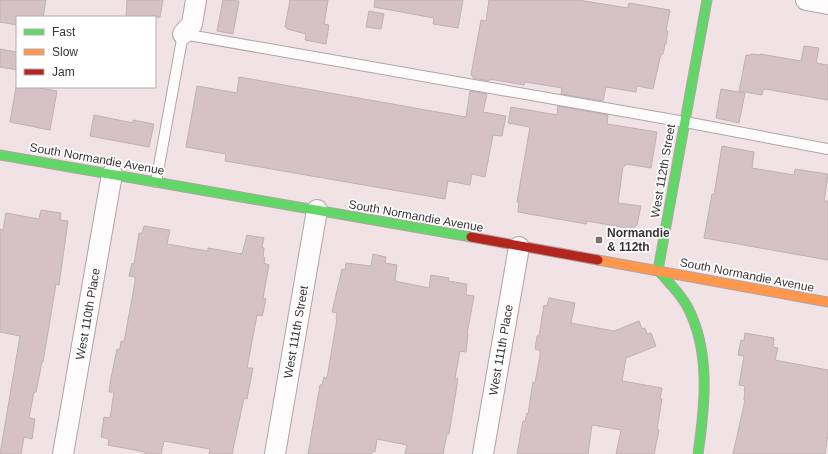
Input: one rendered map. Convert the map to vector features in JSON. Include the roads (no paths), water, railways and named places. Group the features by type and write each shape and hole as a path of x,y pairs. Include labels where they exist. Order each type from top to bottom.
{"main road":[{"name":"West 112th Street","path":"658,270 706,0"},
{"name":"South Normandie Avenue","path":"0,155 519,247 658,270 828,302"},
{"path":"658,270 687,305 698,338 705,389 702,431 698,454"}],"street":[{"path":"183,34 192,24 196,0"},
{"path":"806,0 828,4"},
{"name":"West 110th Place","path":"63,454 112,174"},
{"name":"West 111th Street","path":"275,454 317,210"},
{"name":"West 111th Place","path":"483,454 519,247"}],"lane":[{"path":"156,182 183,34 684,122 828,149"}],"place":[{"name":"Normandie & 112th","path":"599,240"}]}
